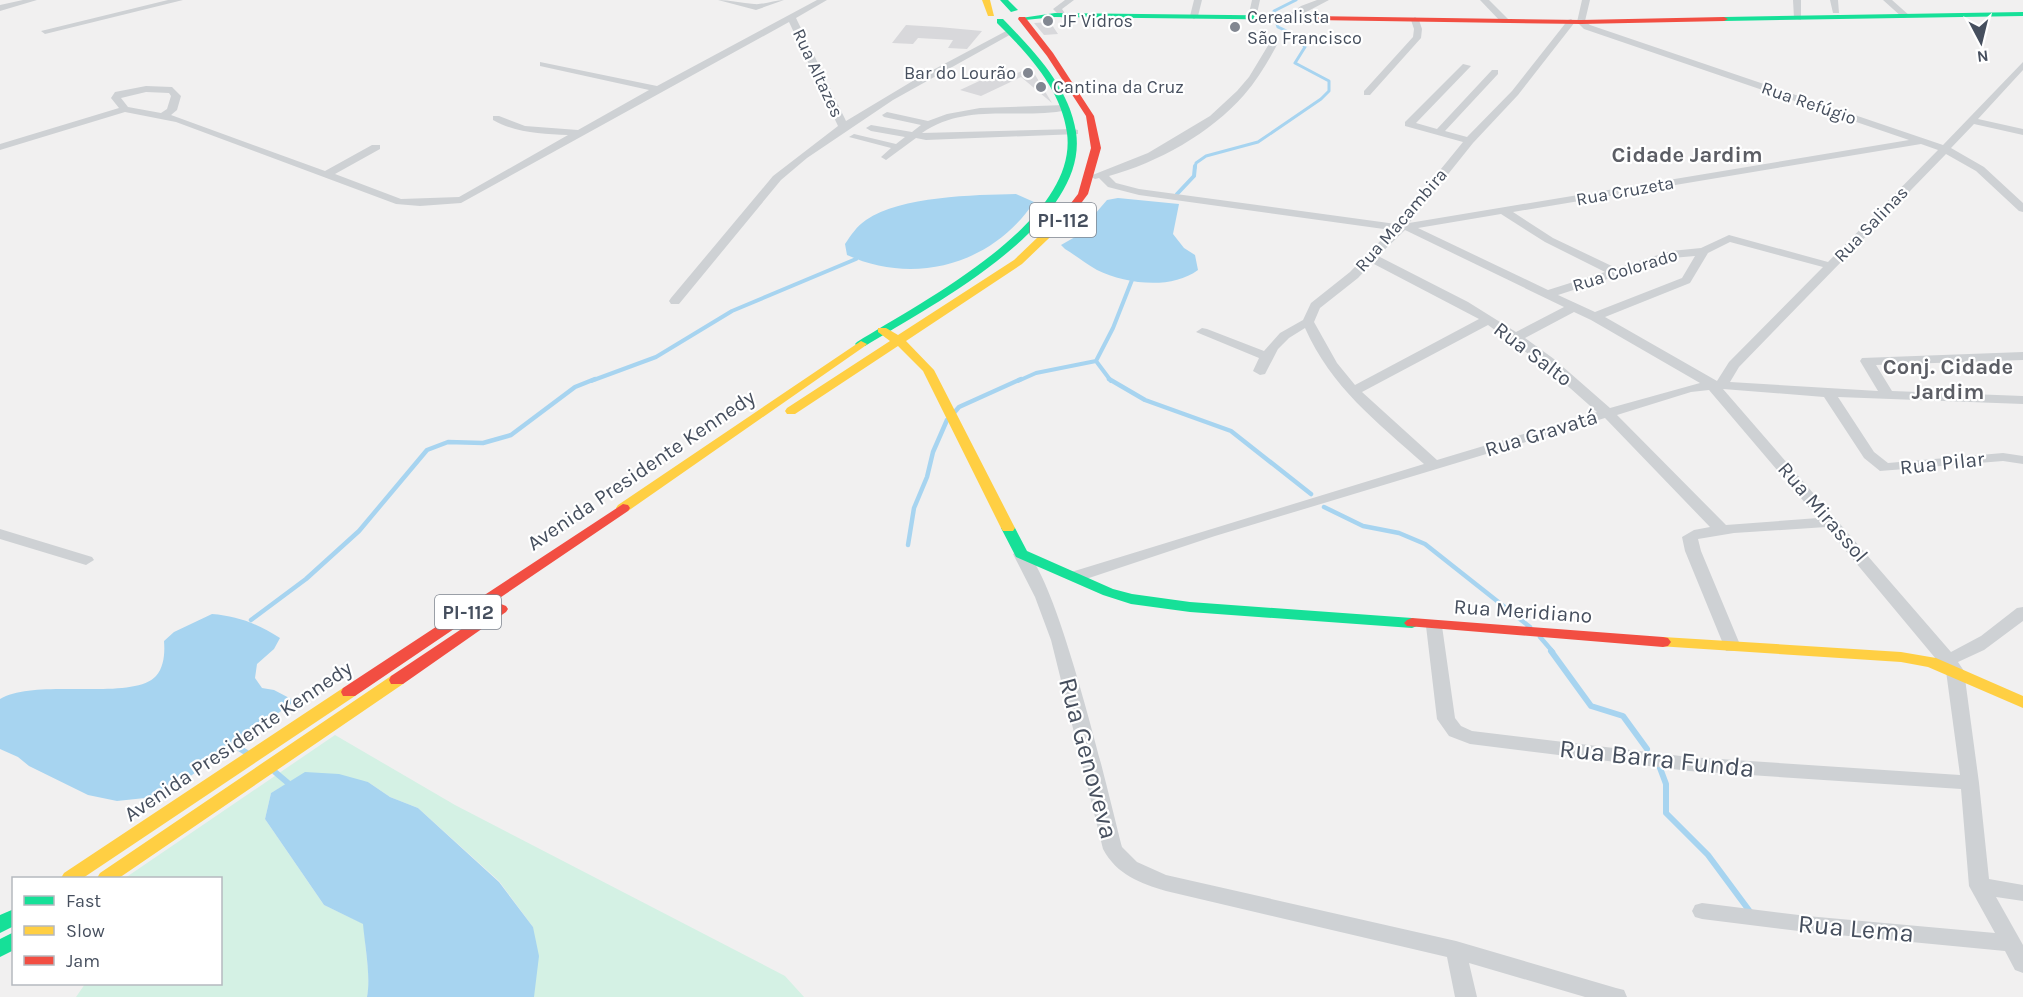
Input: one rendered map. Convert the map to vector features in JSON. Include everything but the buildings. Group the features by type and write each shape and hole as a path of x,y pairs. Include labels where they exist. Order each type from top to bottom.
{"main road":[{"name":"Avenida Presidente Kennedy","path":"73,877 574,542 882,330 992,258 1039,219 1052,205 1067,179 1074,148 1074,132 1065,108 1053,87 1011,32 996,18 986,0"},
{"name":"Avenida Presidente Kennedy","path":"776,421 1018,262 1042,243 1096,176 1096,148 1090,116 1050,55 1020,15 1004,0"},
{"path":"996,18 1002,10 1020,15 1576,22 2023,14"},
{"name":"Rua Genoveva","path":"882,330 901,340 916,352 928,370 1021,554"},
{"name":"Avenida Presidente Kennedy","path":"677,488 746,441"},
{"name":"Rua Meridiano","path":"1021,554 1131,600 1190,608 1902,657 1952,665 2023,702"},
{"name":"Avenida Presidente Kennedy","path":"109,877 513,601"}],"street":[{"path":"0,8 33,0"},
{"path":"45,31 161,2 179,0"},
{"path":"722,0 756,7 780,0"},
{"path":"0,147 124,109 199,127 400,202 461,200 658,89 823,0"},
{"path":"1059,15 1056,9 1070,0"},
{"path":"1194,16 1198,0"},
{"path":"1251,18 1256,0"},
{"path":"1288,18 1304,8 1325,0"},
{"path":"1484,0 1504,21"},
{"name":"Rua Macambira","path":"1308,322 1315,306 1372,258 1403,227 1469,141 1515,93 1576,22 1586,0"},
{"path":"1797,0 1798,18"},
{"path":"1834,0 1836,11"},
{"path":"1887,0 1906,16"},
{"name":"Rua Altazes","path":"791,17 844,128"},
{"path":"1367,93 1417,38 1418,29 1415,20"},
{"name":"Rua Refúgio","path":"1576,22 1945,148 1985,173 2023,209"},
{"path":"675,301 777,178 818,145 924,78 1011,32"},
{"path":"1096,176 1125,169 1195,133 1214,120 1258,72 1275,41"},
{"path":"543,64 658,89"},
{"name":"Rua Salinas","path":"1716,384 2023,65"},
{"path":"1466,66 1409,123 1411,126 1469,141"},
{"path":"1438,133 1495,72"},
{"path":"124,109 116,98 118,94 147,89 172,90 176,96 172,110 163,117"},
{"path":"886,157 930,124 944,118 985,111 1065,108"},
{"path":"887,115 930,124"},
{"path":"496,118 509,125 522,128 581,133"},
{"path":"1971,120 2023,132"},
{"path":"871,128 932,137 1074,132"},
{"path":"854,137 898,147"},
{"name":"Rua Cruzeta","path":"1403,227 1505,212 1921,141"},
{"path":"327,174 376,147"},
{"path":"1096,176 1112,185 1139,192 1403,227"},
{"path":"1505,212 1555,244 1612,271"},
{"name":"Rua Mirassol","path":"1403,227 1595,317 1716,384 1952,665"},
{"name":"Rua Colorado","path":"1547,294 1612,271 1682,252 1704,251 1724,240 1736,239 1831,266"},
{"path":"1595,317 1686,280 1704,251"},
{"name":"Rua Salto","path":"1372,258 1516,337 1549,362 1607,413 1723,531"},
{"path":"1516,337 1573,307"},
{"path":"1352,392 1487,320"},
{"path":"1260,371 1266,357 1280,337 1308,322 1320,350 1352,392 1434,465"},
{"path":"1202,332 1266,357"},
{"path":"1887,394 1868,361 2023,356"},
{"name":"Rua Gravatá","path":"1074,577 1676,391 1716,384 1828,393 2023,400"},
{"name":"Rua Pilar","path":"1828,393 1869,455 1885,468 1995,458 2023,460"},
{"path":"1732,647 1689,540 1691,535 1831,522"},
{"path":"0,534 86,560"},
{"name":"Rua Genoveva","path":"1021,554 1043,597 1059,640 1113,849 1125,866 1134,873 1166,883 1456,950 1616,997"},
{"path":"2023,612 1952,665 1970,783 1979,886 2023,964"},
{"name":"Rua Barra Funda","path":"1434,626 1446,719 1455,731 1470,737 1689,764 1970,783"},
{"path":"1979,886 2023,893"},
{"name":"Rua Lema","path":"1702,911 1807,924 2010,943"},
{"path":"1456,950 1466,997"}],"green space":[{"path":"335,735 455,805 785,976 804,997 534,997 533,927 499,881 418,808 390,797 368,782 305,773 271,793 265,819 324,905 364,924 369,980 367,997 76,997 84,985 222,985 222,877 126,877"}],"water":[{"path":"1016,194 1034,202 1017,223 997,241 975,254 951,263 925,268 899,269 873,264 847,255 845,244 854,231 866,220 881,212 918,201 938,198"},
{"path":"1118,198 1179,204 1173,234 1184,248 1195,255 1198,270 1175,280 1162,282 1148,283 1121,279 1097,270 1061,245 1075,237 1107,200"},
{"path":"212,614 248,622 280,638 274,649 257,664 255,678 262,688 274,690 295,701 192,775 171,788 145,798 117,801 88,795 0,749 0,699 16,693 37,690 106,689 144,684 156,676 161,668 164,641 174,632"},
{"path":"305,772 339,774 368,782 390,797 418,808 499,882 533,927 539,956 534,997 367,997 368,971 363,924 324,905 265,819 271,793"}],"waterway":[{"path":"1275,16 1274,11 1296,0"},
{"path":"1195,168 1196,163 1206,156 1258,142 1321,99 1329,91 1329,81 1295,63 1305,47 1295,35 1278,27 1276,21"},
{"path":"1177,194 1194,176 1195,166"},
{"path":"1069,221 1087,223"},
{"path":"591,381 656,357 732,311 856,259"},
{"path":"1096,361 1113,328 1132,280"},
{"path":"1018,381 1036,373 1096,361"},
{"path":"1096,361 1110,380"},
{"path":"251,620 306,579 359,531 427,450 448,442 483,443 511,435 575,387 595,379"},
{"path":"953,414 959,407 1021,379"},
{"path":"1110,380 1145,400 1231,431 1311,494"},
{"path":"908,545 914,508 927,477 933,452 947,420"},
{"path":"1324,507 1363,526 1399,533 1425,544 1530,627"},
{"path":"1540,637 1553,652"},
{"path":"1551,651 1591,706 1623,716 1647,749"},
{"path":"234,745 247,753"},
{"path":"1660,768 1666,784 1666,813 1708,855 1751,913"},
{"path":"275,772 288,783"}],"traffic: fast":[{"path":"1004,0 1014,10"},
{"path":"1724,19 2023,14"},
{"path":"1025,18 1055,15 1314,18"},
{"path":"861,344 995,258 1027,230 1053,200 1069,168 1072,135 1063,102 1035,59 1000,21"},
{"path":"1008,528 1021,554 1108,592 1131,599 1190,607 1412,623"},
{"path":"0,925 12,917"},
{"path":"0,949 12,941"}],"traffic: slow":[{"path":"986,0 991,14"},
{"path":"791,411 1018,262 1066,216"},
{"path":"882,330 908,347 928,370 1008,528"},
{"path":"623,508 861,344"},
{"path":"1663,642 1901,657 1931,662 2023,702"},
{"path":"107,877 397,680"},
{"path":"72,877 349,692"}],"traffic: jam":[{"path":"1314,18 1581,22 1724,19"},
{"path":"1022,19 1050,55 1090,116 1096,148 1083,194 1066,216"},
{"path":"349,692 623,508"},
{"path":"397,680 501,609"},
{"path":"1412,623 1663,642"}],"place":[{"name":"JF Vidros","path":"1048,21"},
{"name":"Cerealista São Francisco","path":"1235,27"},
{"name":"Bar do Lourão","path":"1028,73"},
{"name":"Cantina da Cruz","path":"1041,87"}],"district":[{"name":"Cidade Jardim","path":"1687,154"},
{"name":"Conj. Cidade Jardim","path":"1948,378"}]}
